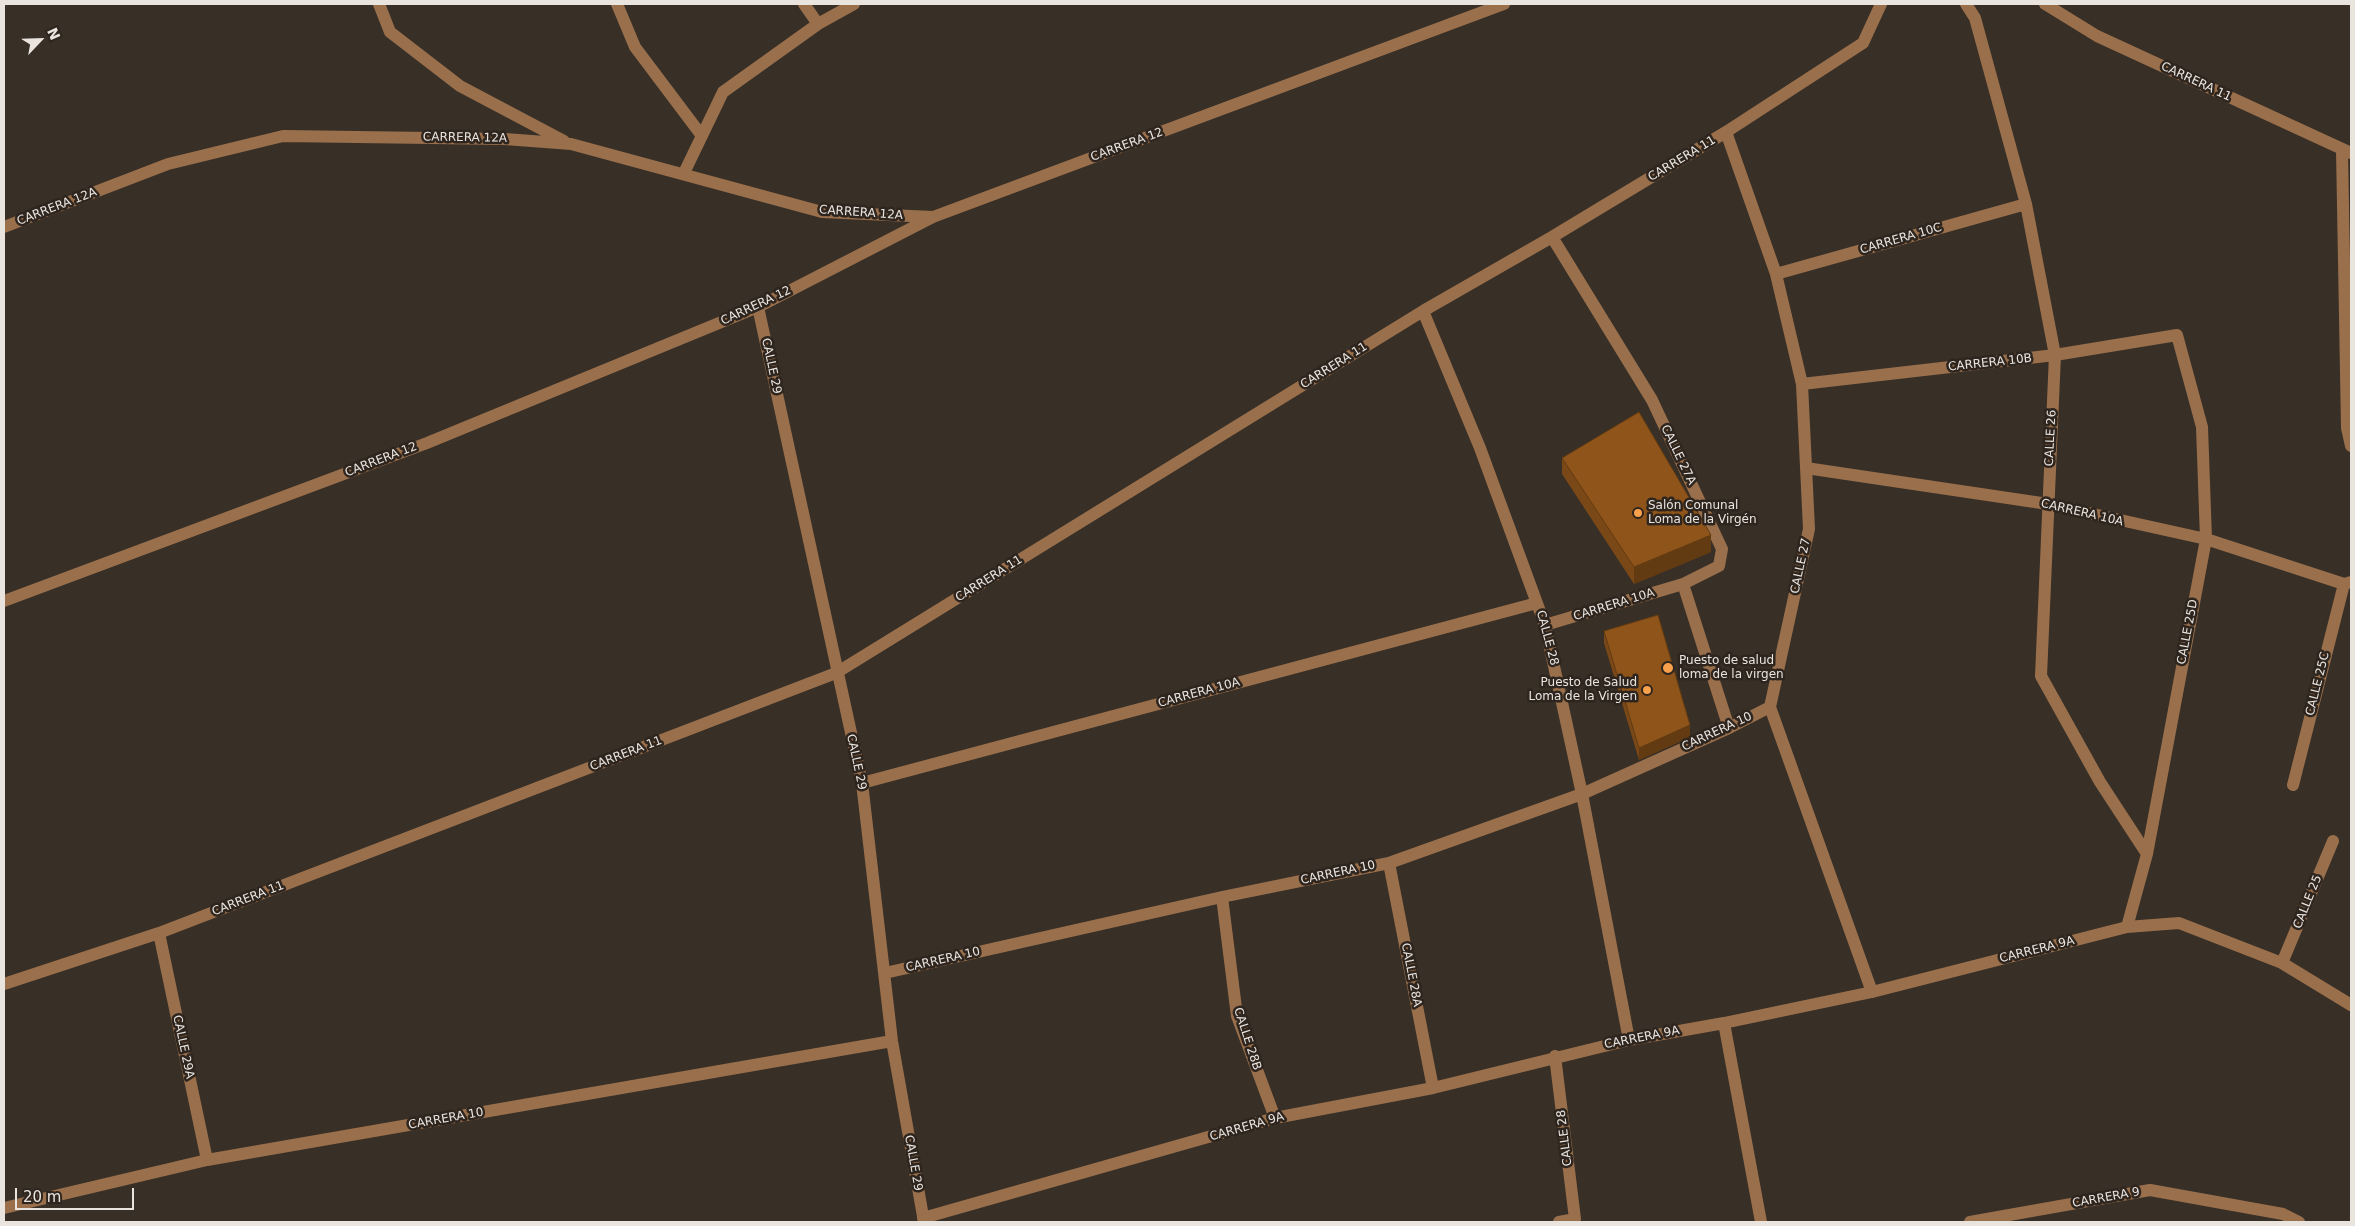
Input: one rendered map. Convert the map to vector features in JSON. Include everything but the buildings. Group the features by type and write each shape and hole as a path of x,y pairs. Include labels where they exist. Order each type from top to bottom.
{"street":[{"path":"379,4 390,32 460,86 570,144"},
{"path":"617,4 635,47 702,136"},
{"path":"804,4 818,24"},
{"path":"684,173 723,92 818,24 854,4"},
{"name":"CARRERA 12","path":"4,601 427,442 758,307 933,217 1504,4"},
{"name":"CARRERA 11","path":"4,984 159,933 836,673 1423,311 1552,237 1726,132 1863,43 1881,4"},
{"name":"CALLE 26","path":"1966,4 1975,18 2026,204 2055,356 2041,676 2100,782 2147,854"},
{"name":"CARRERA 11","path":"2045,4 2097,36 2347,151"},
{"name":"CALLE 27","path":"1726,132 1776,274 1802,384 1809,529 1770,707"},
{"name":"CARRERA 12A","path":"4,227 168,164 283,136 505,139 570,144 684,173 822,212 933,217"},
{"path":"2347,151 2349,429 2351,446"},
{"name":"CARRERA 10C","path":"1776,274 2026,204"},
{"name":"CALLE 27A","path":"1552,237 1652,400 1722,549 1719,566 1683,584"},
{"name":"CALLE 29","path":"758,307 836,673 862,783 892,1041 923,1220"},
{"name":"CALLE 28","path":"1423,311 1480,448 1545,625 1582,794 1629,1040"},
{"name":"CARRERA 10B","path":"1802,384 2055,356 2177,335"},
{"name":"CALLE 25D","path":"2127,927 2147,854 2206,539 2202,428 2177,335"},
{"name":"CARRERA 10A","path":"1806,468 2048,504 2206,539 2348,583"},
{"name":"CALLE 25C","path":"2293,784 2348,583"},
{"path":"1683,584 1729,728"},
{"name":"CARRERA 10A","path":"1545,625 1683,584"},
{"name":"CARRERA 10A","path":"862,783 1537,603"},
{"path":"1770,707 1872,992"},
{"name":"CARRERA 10","path":"885,973 1222,897 1389,863 1582,794 1729,728 1770,707"},
{"name":"CALLE 25","path":"2282,963 2333,840"},
{"name":"CALLE 28A","path":"1389,863 1433,1088"},
{"name":"CALLE 28B","path":"1222,897 1237,1016 1276,1118"},
{"name":"CARRERA 9A","path":"923,1220 1276,1118 1433,1088 1555,1056 1629,1040 1724,1023 1872,992 2127,927 2179,923 2282,963 2351,1004"},
{"name":"CALLE 29A","path":"159,933 207,1160"},
{"path":"1724,1023 1761,1222"},
{"name":"CARRERA 10","path":"4,1208 207,1160 892,1041"},
{"name":"CALLE 28","path":"1555,1056 1575,1219 1560,1222"},
{"name":"CARRERA 9","path":"1970,1222 2150,1190 2283,1214 2299,1222"}],"place":[{"name":"Salón Comunal Loma de la Virgén","path":"1638,513"},
{"name":"Puesto de salud loma de la virgen","path":"1668,668"},
{"name":"Puesto de Salud Loma de la Virgen","path":"1647,690"}]}
